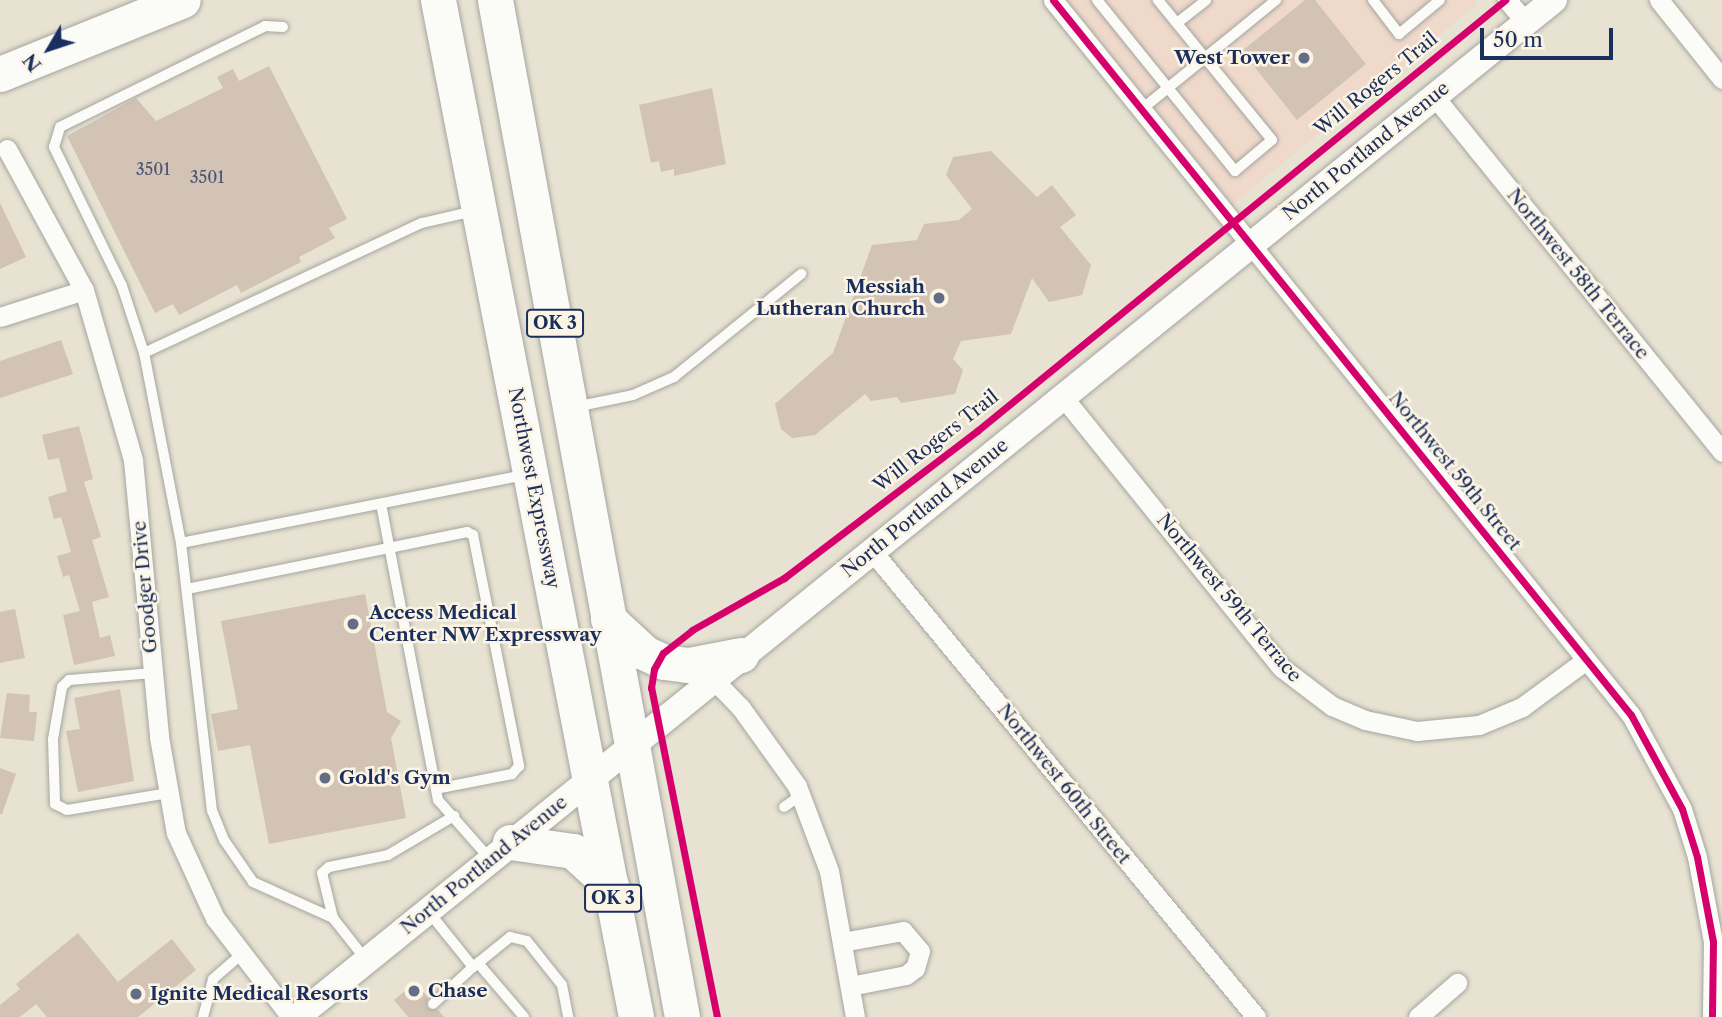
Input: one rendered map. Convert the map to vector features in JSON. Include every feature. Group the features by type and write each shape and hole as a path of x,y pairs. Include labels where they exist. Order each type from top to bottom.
{"highway":[{"path":"0,74 183,0"},
{"path":"417,0 446,39"},
{"name":"Northwest Expressway","path":"438,0 482,210 636,1017"},
{"name":"OK 3","path":"495,0 571,408 630,747 682,1017"},
{"path":"608,620 645,653 664,663 689,665 741,655"},
{"path":"500,850 573,851 611,886"}],"main road":[{"name":"North Portland Avenue","path":"297,1017 741,655 1554,0"}],"street":[{"name":"Northwest 59th Street","path":"1053,0 1631,715 1661,765 1682,809 1714,895 1712,1017"},
{"path":"1507,0 1525,23"},
{"path":"1659,0 1722,79"},
{"name":"Northwest 58th Terrace","path":"1434,96 1722,452"},
{"name":"Goodger Drive","path":"7,149 84,290 133,460 153,673 176,833 215,918 291,1017"},
{"path":"0,317 84,290"},
{"name":"Northwest 59th Terrace","path":"1063,397 1282,668 1332,706 1365,720 1417,731 1479,725 1522,707 1586,660"},
{"name":"Northwest 60th Street","path":"873,551 1256,1017"},
{"path":"713,679 741,708 800,796 829,871 855,1017"},
{"path":"842,942 903,931 920,951 915,968 906,975 850,986"},
{"path":"1418,1017 1457,984"}],"lane":[{"path":"1097,0 1235,171 1272,140 1158,0"},
{"path":"1177,23 1206,0"},
{"path":"1142,109 1276,0"},
{"path":"1373,0 1399,34 1440,0"},
{"path":"283,27 265,26 60,127 54,147 122,286 144,353 181,543 212,811 224,840 253,882 332,918 368,961"},
{"path":"144,353 422,223 482,210"},
{"path":"571,408 633,395 674,377 801,274"},
{"path":"181,543 531,474"},
{"path":"381,504 438,800 454,816 500,850"},
{"path":"187,589 467,532 477,541 519,766 512,774 436,789"},
{"path":"153,673 69,680 62,687 53,739 55,804 67,810 169,793"},
{"path":"783,807 800,796"},
{"path":"332,918 322,873 330,867 388,855 454,816"},
{"path":"428,910 524,1017"},
{"path":"433,1003 510,937 522,937 562,985 568,1017"},
{"path":"203,1017 213,979 242,954"}],"shaded area":[{"path":"1067,0 1474,0 1477,4 1233,204"}],"building":[{"name":"West Tower","path":"1305,0 1315,0 1366,64 1297,120 1242,51"},
{"path":"269,66 347,219 329,228 335,238 299,257 301,262 241,293 237,285 179,315 173,304 155,313 67,136 136,98 156,121 223,88 217,77 233,69 239,81"},
{"path":"712,88 726,164 674,176 674,169 661,172 659,161 651,163 639,105"},
{"name":"Messiah Lutheran Church","path":"991,151 1037,197 1052,185 1076,215 1060,227 1091,265 1082,295 1049,302 1032,278 1011,334 961,341 953,359 963,370 955,394 901,403 897,397 871,401 865,394 815,435 792,438 781,429 775,404 833,353 872,245 917,240 924,224 959,220 972,209 946,175 953,157"},
{"path":"0,203 26,257 0,269"},
{"path":"61,340 73,374 0,398 0,361"},
{"path":"79,426 93,479 84,482 101,537 92,540 109,597 92,602 100,638 110,635 115,656 74,665 63,615 80,611 69,575 63,577 57,556 71,552 61,517 54,519 48,497 67,491 59,458 48,460 42,435"},
{"path":"365,594 387,712 401,721 391,738 406,818 269,844 250,745 218,751 211,714 238,709 221,621"},
{"path":"15,609 25,658 0,663 0,612"},
{"path":"120,689 134,781 78,792 66,731 80,729 74,698"},
{"path":"7,693 30,695 29,712 37,712 34,741 0,738"},
{"path":"0,768 16,774 2,814 0,814"},
{"path":"78,933 118,982 172,939 196,970 138,1017 47,1017 36,1004 20,1017 0,1017 0,1005 20,989 16,984"},
{"name":"Chase","path":"416,982 428,998 427,1008 438,1010 444,1017 408,1017 394,1000"}],"cycle path":[{"path":"1053,0 1631,715 1682,809 1697,857 1713,942 1712,1017"},
{"name":"Will Rogers Trail","path":"717,1017 651,688 654,669 663,653 692,630 784,578 977,431 1505,0"}],"place":[{"name":"West Tower","path":"1304,58"},
{"name":"Messiah Lutheran Church","path":"939,298"},
{"name":"Access Medical Center NW Expressway","path":"353,624"},
{"name":"Gold's Gym","path":"325,778"},
{"name":"Chase","path":"414,991"},
{"name":"Ignite Medical Resorts","path":"136,994"}]}
